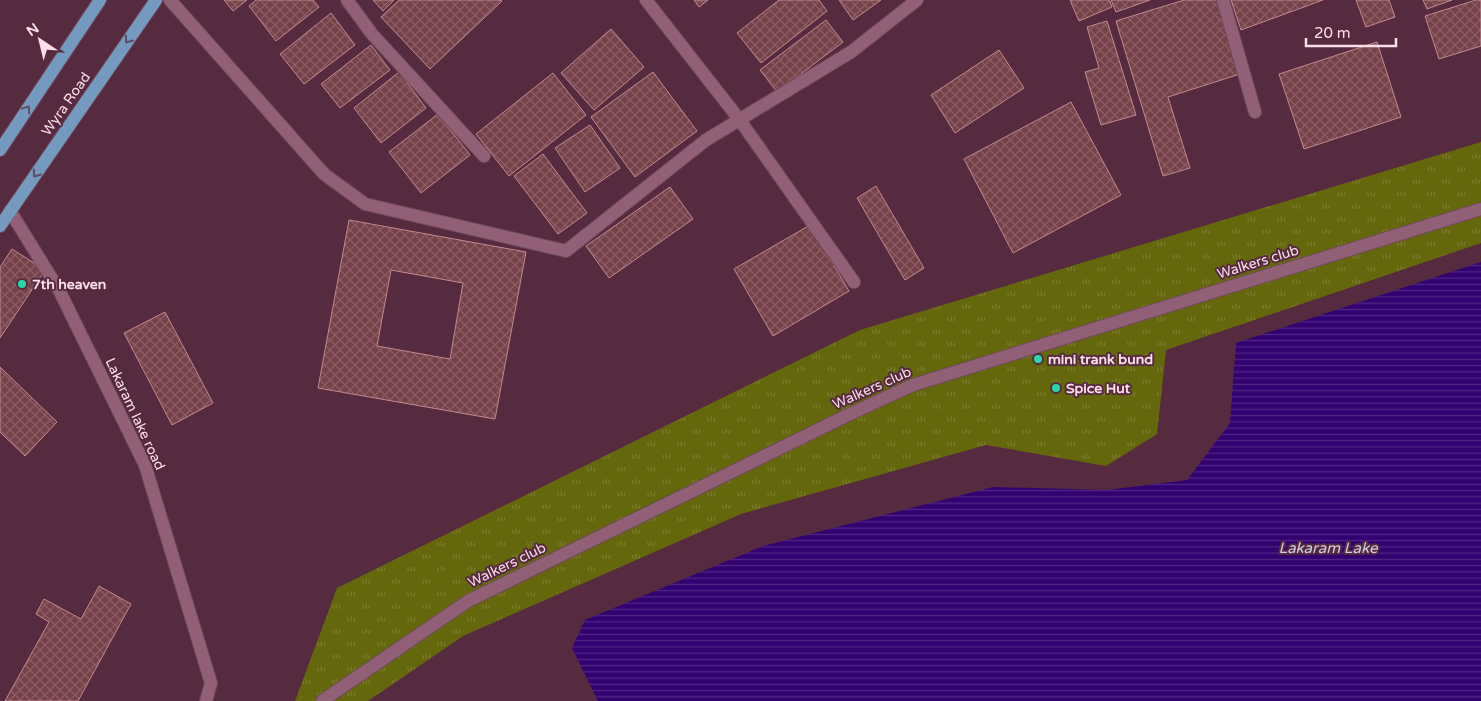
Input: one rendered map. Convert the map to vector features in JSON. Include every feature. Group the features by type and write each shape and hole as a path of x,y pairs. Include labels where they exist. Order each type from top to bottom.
{"main road":[{"name":"Wyra Road","path":"0,150 100,0"},
{"name":"Wyra Road","path":"0,226 156,0"}],"street":[{"path":"170,0 324,174 365,204 566,251 706,140 851,52 917,0"},
{"path":"347,0 372,34 484,156"},
{"path":"646,0 739,119 854,282"},
{"path":"1223,0 1255,112"},
{"name":"Walkers club","path":"322,701 468,601 913,385 1481,209"},
{"name":"Lakaram lake road","path":"10,211 59,290 145,465 211,683 206,701"}],"green space":[{"path":"1481,142 1481,243 1166,350 1157,434 1106,466 986,445 741,514 463,636 368,701 295,701 337,588 860,330"}],"water":[{"name":"Lakaram Lake","path":"1481,262 1481,701 598,701 572,648 585,620 763,546 993,487 1107,490 1187,480 1230,423 1236,343"}],"building":[{"path":"224,0 247,0 233,11"},
{"path":"256,0 313,0 319,7 276,41 249,6"},
{"path":"373,0 394,0 383,11"},
{"path":"399,0 502,1 430,69 381,17"},
{"path":"694,0 708,0 699,7"},
{"path":"779,0 819,0 827,11 761,63 737,33"},
{"path":"839,0 881,0 853,20"},
{"path":"1070,0 1109,0 1112,7 1079,21"},
{"path":"1111,0 1150,0 1116,12"},
{"path":"1184,0 1217,0 1240,74 1168,97 1190,168 1163,176 1116,21"},
{"path":"1231,0 1323,0 1241,30"},
{"path":"1356,0 1389,0 1395,17 1366,27"},
{"path":"1423,0 1452,0 1427,9"},
{"path":"1481,0 1481,46 1439,59 1425,16"},
{"path":"331,13 355,45 304,84 280,54"},
{"path":"826,20 843,42 777,92 760,70"},
{"path":"1107,21 1136,115 1101,125 1085,72 1099,68 1087,27"},
{"path":"611,29 644,67 594,110 561,73"},
{"path":"1377,42 1401,117 1304,149 1279,74"},
{"path":"371,45 390,70 340,108 321,84"},
{"path":"999,50 1024,88 955,133 931,95"},
{"path":"399,72 426,108 381,143 354,108"},
{"path":"653,72 697,131 635,177 591,117"},
{"path":"553,73 586,115 509,176 476,134"},
{"path":"1071,102 1121,195 1013,253 964,159"},
{"path":"438,114 470,155 421,193 389,152"},
{"path":"590,125 620,168 585,192 555,148"},
{"path":"543,154 587,213 558,234 514,176"},
{"path":"876,186 924,268 905,280 857,198"},
{"path":"670,187 693,219 609,278 586,246"},
{"path":"349,220 526,252 495,419 318,388","holes":["391,270 463,283 450,359 377,346"]},
{"path":"810,225 849,291 773,336 734,269"},
{"path":"12,249 45,270 0,338 0,267"},
{"path":"165,312 213,403 172,425 124,333"},
{"path":"0,367 57,422 25,456 0,432"},
{"path":"99,586 131,604 78,701 5,701 49,622 36,614 44,599 81,619"}],"place":[{"name":"7th heaven","path":"22,284"},
{"name":"mini trank bund","path":"1038,359"},
{"name":"Spice Hut","path":"1056,388"}]}
